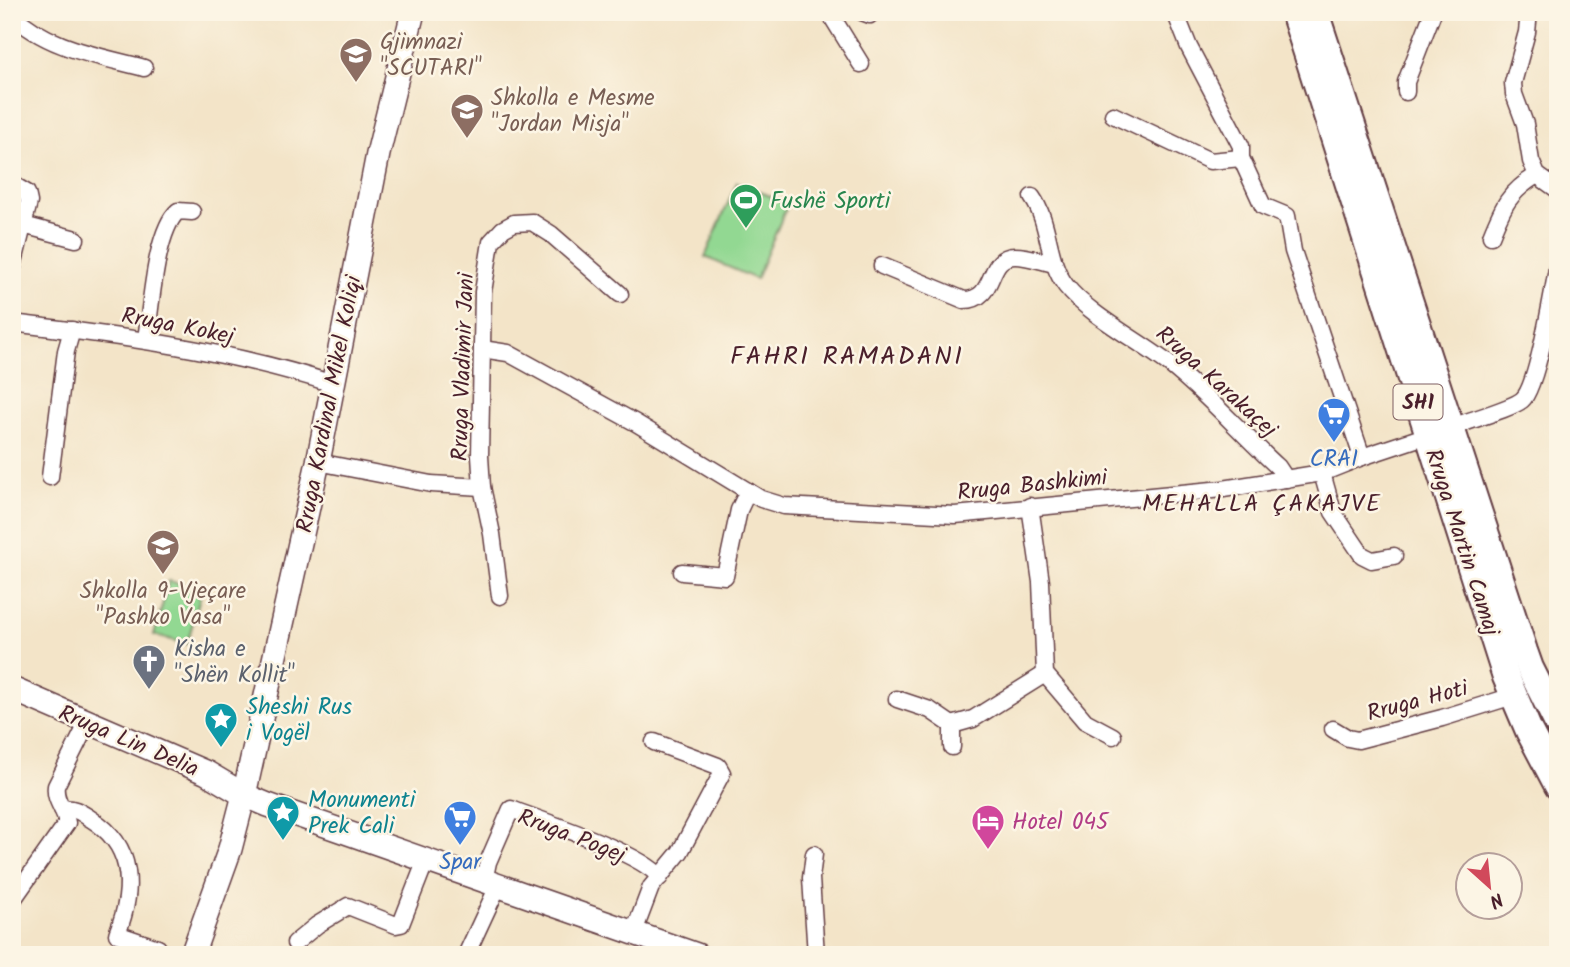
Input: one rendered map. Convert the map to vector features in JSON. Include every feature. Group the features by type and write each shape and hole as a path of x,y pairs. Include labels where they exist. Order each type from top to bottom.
{"main road":[{"name":"Rruga Martin Camaj","path":"1294,12 1439,431 1530,668 1558,724"},
{"name":"Rruga Martin Camaj","path":"1315,12 1439,431 1513,696 1558,786"}],"street":[{"name":"Rruga Kardinal Mikel Koliqi","path":"192,955 229,849 244,795 318,462 378,154 413,12"},
{"path":"1175,12 1189,47 1241,146 1241,158 1263,206 1287,216 1293,251 1362,457"},
{"path":"1406,92 1406,82 1433,12"},
{"path":"1529,12 1527,32 1513,83 1525,124 1531,161 1537,175 1558,190"},
{"path":"12,13 43,37 74,49 144,68"},
{"path":"834,14 861,64"},
{"path":"1113,115 1210,161 1241,158"},
{"path":"1491,236 1503,206 1512,193 1537,175"},
{"path":"12,184 27,193 29,202 12,270"},
{"name":"Rruga Karakaçej","path":"1032,197 1040,209 1054,264 1066,286 1181,374 1278,467 1286,479"},
{"path":"146,340 157,263 168,224 178,211 192,212"},
{"name":"Rruga Vladimir Jani","path":"500,596 492,534 482,487 480,456 484,292 491,242 503,229 514,223 532,222 551,234 620,294"},
{"path":"23,225 76,239"},
{"path":"882,265 964,300 973,300 985,291 1000,260 1015,256 1054,264"},
{"name":"Rruga Bashkimi","path":"482,349 508,354 636,423 761,499 784,506 886,510 927,515 968,514 1223,489 1322,473 1514,405 1527,395 1536,366 1558,263"},
{"name":"Rruga Kokej","path":"12,323 146,340 257,363 333,384"},
{"path":"50,477 66,351 72,330"},
{"name":"Rruga Vladimir Jani","path":"318,462 420,483 482,487"},
{"path":"1322,473 1333,512 1362,555 1372,559 1394,555"},
{"path":"682,572 725,576 739,510 748,491"},
{"path":"1030,506 1041,582 1045,674 1085,721 1113,736"},
{"path":"897,699 930,710 952,724 973,719 1045,674"},
{"name":"Rruga Lin Delia","path":"12,689 207,773 244,795"},
{"name":"Rruga Hoti","path":"1333,730 1358,740 1513,696"},
{"path":"12,901 67,823 55,796 56,786 88,722"},
{"path":"952,724 952,747"},
{"path":"634,932 651,887 680,852 722,773 718,766 654,742"},
{"path":"244,795 698,955"},
{"path":"62,809 72,807 102,825 124,857 128,870 126,906 117,934 158,948"},
{"name":"Rruga Pogej","path":"491,884 488,862 511,808 623,853 653,869 660,877"},
{"path":"814,854 811,878 816,955"},
{"path":"295,943 317,925 348,906 396,925 401,924 426,860"},
{"path":"466,955 491,884"}],"green space":[{"name":"Fushë Sporti","path":"737,182 788,204 756,279 705,257"},
{"path":"169,581 202,590 187,644 154,635"}],"place":[{"name":"Gjimnazi \"SCUTARI\"","path":"356,84"},
{"name":"Shkolla e Mesme \"Jordan Misja\"","path":"467,140"},
{"name":"Fushë Sporti","path":"746,230"},
{"name":"CRAI","path":"1334,444"},
{"name":"Shkolla 9-Vjeçare \"Pashko Vasa\"","path":"163,576"},
{"name":"Kisha e \"Shën Kollit\"","path":"149,691"},
{"name":"Sheshi Rus i Vogël","path":"221,749"},
{"name":"Monumenti Prek Cali","path":"283,842"},
{"name":"Spar","path":"460,847"},
{"name":"Hotel 045","path":"988,851"}],"district":[{"name":"FAHRI RAMADANI","path":"847,355"},
{"name":"MEHALLA ÇAKAJVE","path":"1262,503"}]}
